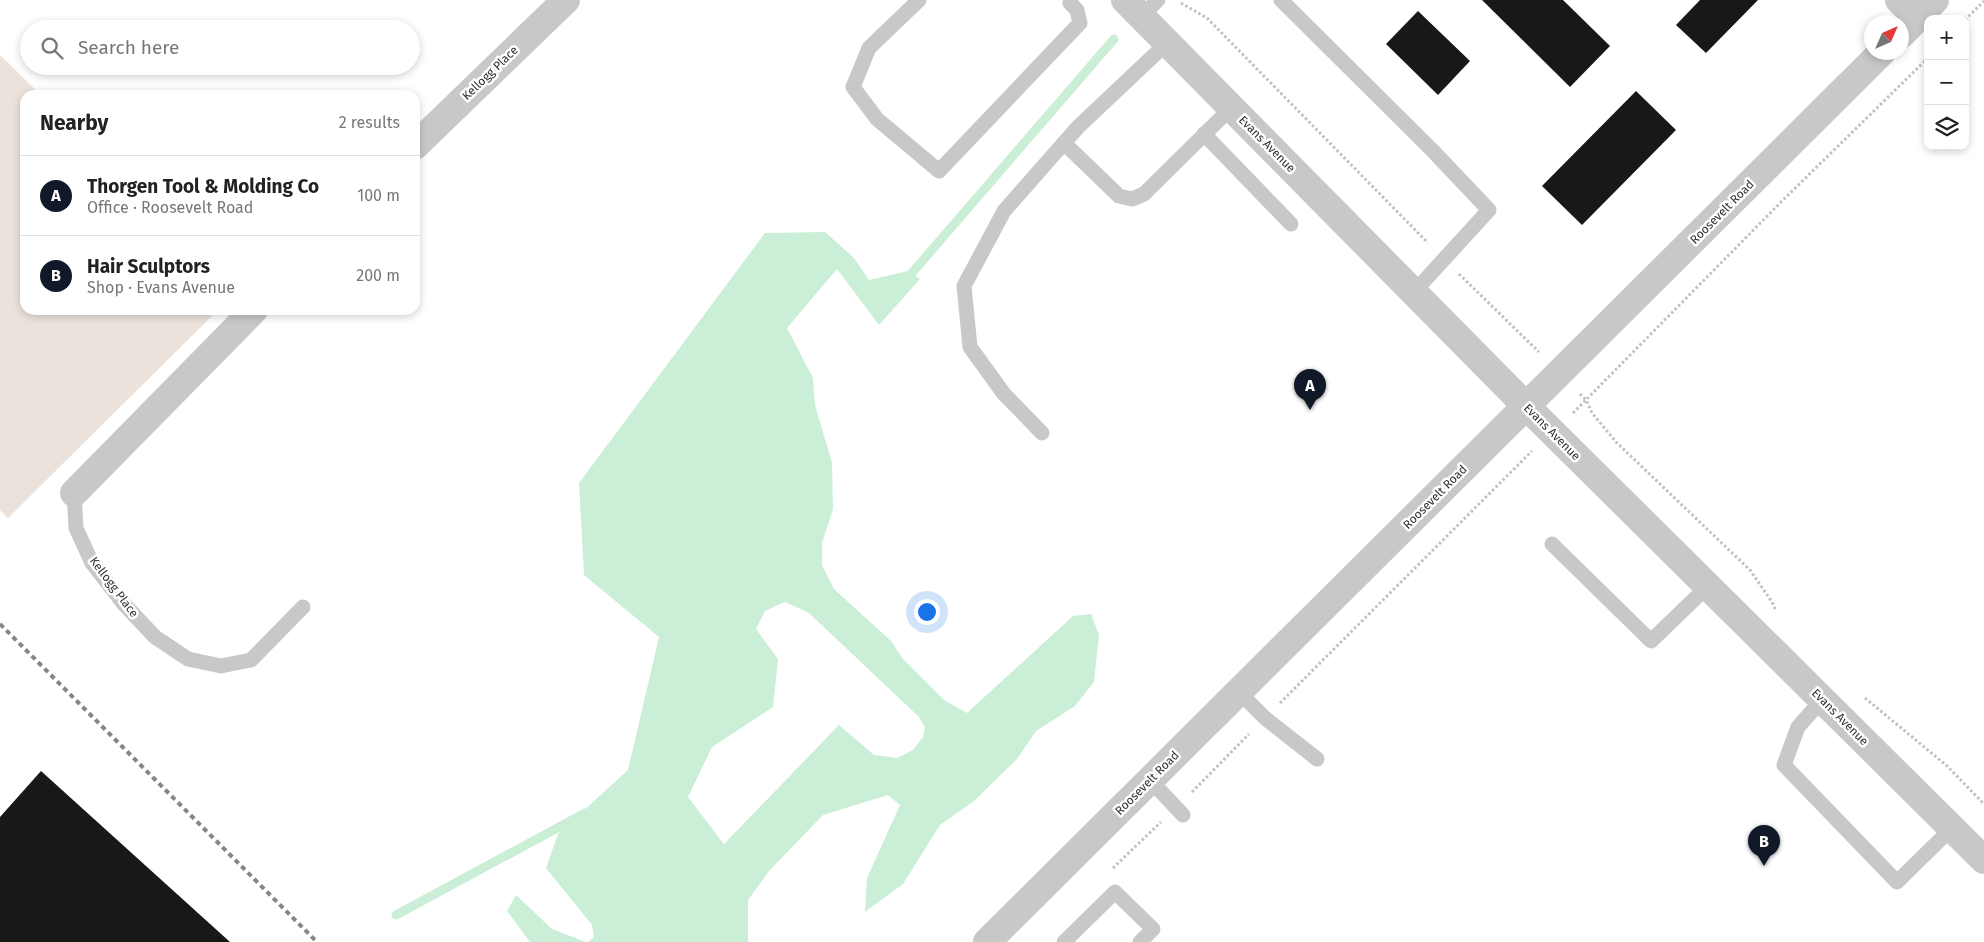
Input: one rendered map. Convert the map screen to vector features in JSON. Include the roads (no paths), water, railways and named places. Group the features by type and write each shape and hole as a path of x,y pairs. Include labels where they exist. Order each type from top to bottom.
{"street":[{"name":"Kellogg Place","path":"420,141 566,0"},
{"name":"Evans Avenue","path":"1141,6 1167,43 1231,108 1526,406 1984,860"},
{"name":"Roosevelt Road","path":"987,942 1874,60"},
{"name":"Kellogg Place","path":"74,493 249,315"}],"lane":[{"path":"919,0 869,48 853,86 878,119 939,171 1080,23 1076,10 1070,3 1071,0"},
{"path":"1281,0 1490,210 1414,292"},
{"path":"1042,433 1004,394 970,347 964,286 1004,211 1078,127 1167,43"},
{"path":"1064,143 1120,196 1132,199 1144,194 1231,108"},
{"path":"1204,134 1291,224"},
{"name":"Kellogg Place","path":"74,493 76,528 92,562 123,603 155,637 188,659 221,666 251,660 302,607"},
{"path":"1552,544 1651,641 1708,586"},
{"path":"1239,692 1265,718 1317,759"},
{"path":"1822,700 1798,727 1784,765 1897,882 1952,828"},
{"path":"1150,780 1180,812"},
{"path":"1064,942 1115,892 1153,929 1140,942"}],"waterway":[{"path":"905,281 1114,39"},
{"path":"396,915 585,813"}],"railway":[{"path":"0,624 317,942"}],"place":[{"name":"Thorgen Tool & Molding Co","path":"1310,410"},
{"name":"Hair Sculptors","path":"1764,866"}]}
